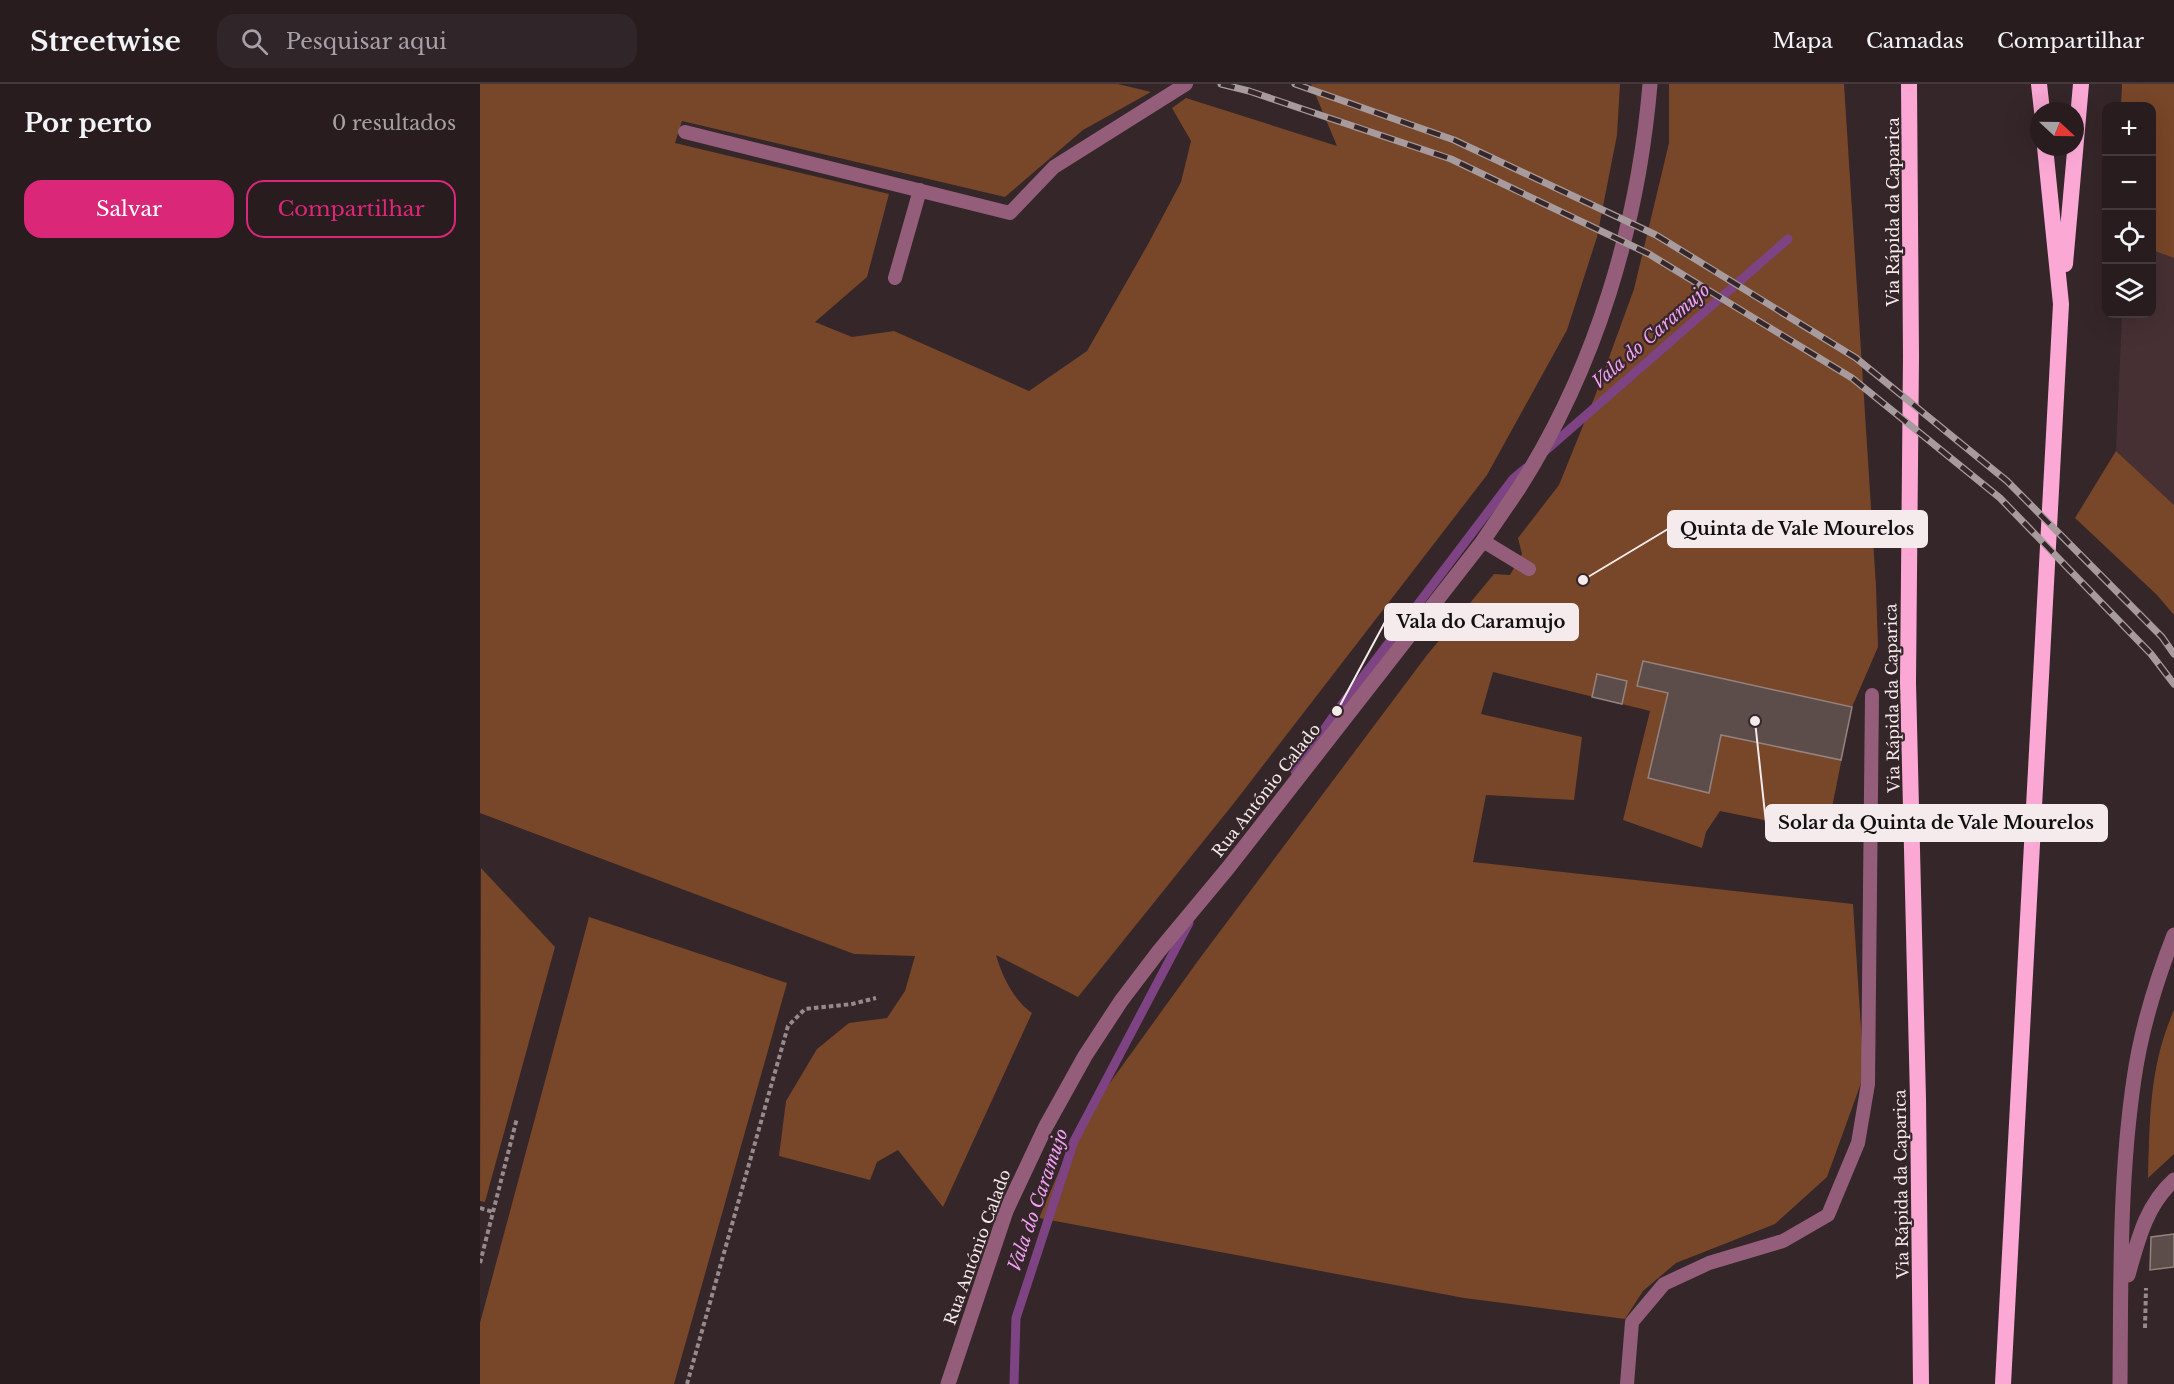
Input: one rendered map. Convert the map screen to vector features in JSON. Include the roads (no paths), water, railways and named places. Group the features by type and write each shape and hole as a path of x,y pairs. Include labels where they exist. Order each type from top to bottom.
{"highway":[{"path":"1900,84 1910,116"},
{"name":"Via Rápida da Caparica","path":"1909,84 1911,356 1908,682 1918,1099 1921,1384"},
{"path":"2039,84 2041,102"},
{"path":"2003,1384 2061,304 2081,84"},
{"path":"2046,156 2061,304"}],"street":[{"name":"Rua António Calado","path":"948,1384 1006,1211 1045,1128 1085,1056 1152,959 1228,868 1483,541 1520,487 1540,451 1565,404 1600,321 1612,286 1633,207 1646,133 1650,84"},
{"path":"2120,1384 2126,1146 2134,1078 2146,1022 2174,935"},
{"path":"2121,1299 2141,1228 2156,1199 2174,1180"}],"lane":[{"path":"685,132 1010,213 1054,167 1186,84"},
{"path":"896,278 920,190"},
{"path":"1483,541 1529,569"},
{"path":"1627,1384 1632,1322 1664,1284 1709,1263 1783,1241 1828,1215 1857,1143 1868,1084 1872,695"}],"waterway":[{"name":"Vala do Caramujo","path":"1545,451 1788,239"},
{"name":"Vala do Caramujo","path":"1295,771 1337,711 1513,479 1526,468"},
{"name":"Vala do Caramujo","path":"1014,1384 1016,1318 1074,1141 1189,923"}],"railway":[{"path":"1221,84 1249,91 1451,159 1649,254 1852,378 2000,498 2151,654 2174,684"},
{"path":"1295,84 1454,140 1656,235 1856,358 2007,481 2162,637 2174,654"}],"place":[{"name":"Quinta de Vale Mourelos","path":"1583,580"},
{"name":"Vala do Caramujo","path":"1337,711"},
{"name":"Solar da Quinta de Vale Mourelos","path":"1755,721"}]}
